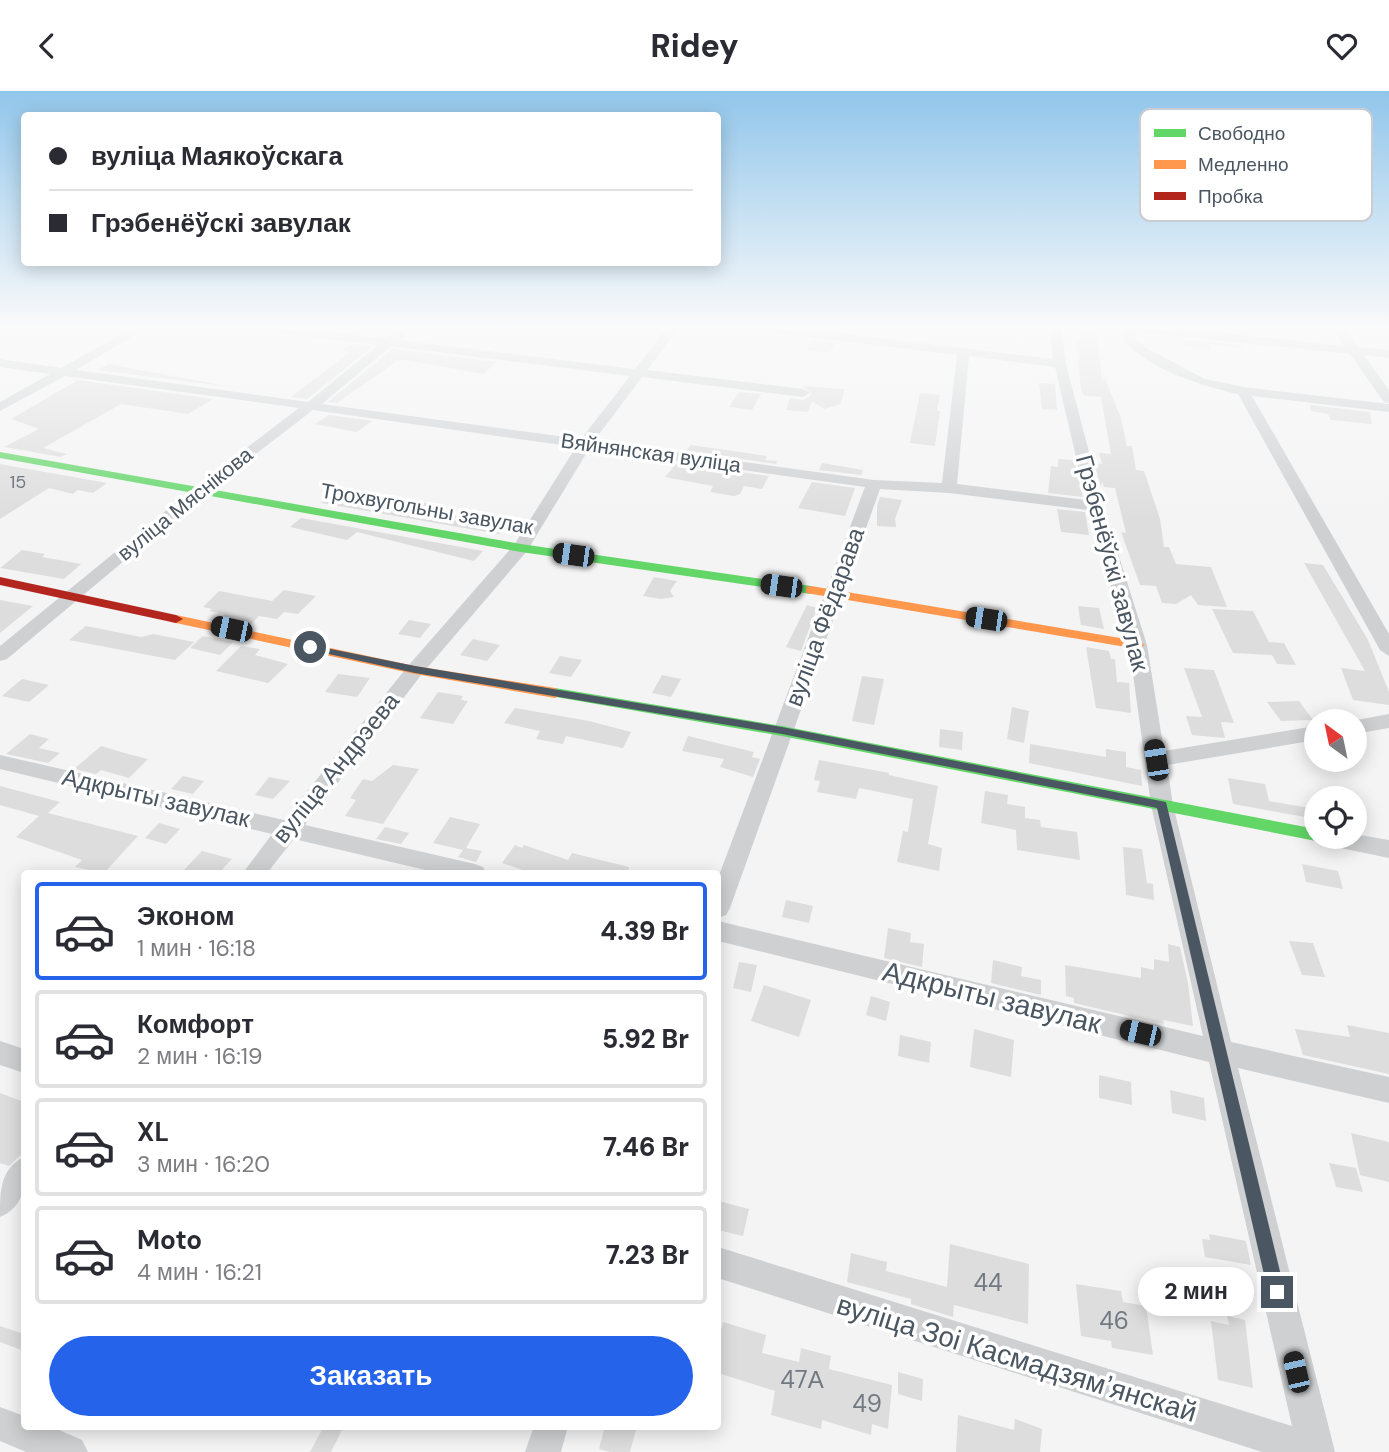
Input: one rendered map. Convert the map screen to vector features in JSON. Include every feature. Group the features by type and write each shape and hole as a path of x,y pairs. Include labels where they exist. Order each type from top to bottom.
{"street":[{"path":"0,407 25,393"},
{"name":"Вяйнянская вуліца","path":"198,393 874,484 949,488 1095,506"},
{"name":"вуліца Мяснікова","path":"0,655 200,490 327,393"},
{"name":"вуліца Андрэева","path":"256,870 415,670 521,548 585,444 624,393"},
{"path":"799,393 803,393"},
{"path":"949,488 959,393"},
{"name":"Грэбенёўскі завулак","path":"1067,393 1095,506 1138,645 1162,805 1315,1452"},
{"path":"1244,393 1389,650"},
{"path":"1256,393 1389,408"},
{"name":"Трохвугольны завулак","path":"0,455 521,548 833,593 1138,645"},
{"name":"вуліца Фёдарава","path":"721,900 874,484"},
{"path":"0,581 415,670 782,731 1304,833"},
{"path":"1367,725 1389,721"},
{"path":"1156,760 1304,735"},
{"name":"Адкрыты завулак","path":"0,762 462,870"},
{"path":"1367,845 1389,849"},
{"name":"Адкрыты завулак","path":"721,932 1389,1090"},
{"path":"0,1053 21,1060"},
{"path":"0,1202 21,1176"},
{"name":"вуліца Зоі Касмадзямʼянскай","path":"721,1264 1315,1452"},
{"path":"0,1424 70,1452"},
{"path":"543,1452 550,1430"}],"building":[{"path":"57,393 167,393 213,399 188,414 121,404 43,448 67,454 61,457 4,447 39,429 11,419"},
{"path":"297,393 315,393 307,399 291,397"},
{"path":"339,393 352,393 337,403 328,402"},
{"path":"739,393 761,394 752,410 729,407"},
{"path":"810,393 843,393 841,404 824,409 812,401 808,412 786,410 790,398 803,400 812,394"},
{"path":"920,393 940,395 935,446 910,443"},
{"path":"1040,393 1056,393 1057,410 1042,409"},
{"path":"1083,393 1111,393 1121,418 1127,446 1132,446 1136,470 1144,471 1160,519 1164,547 1169,547 1176,564 1211,567 1227,607 1198,605 1191,595 1176,604 1162,603 1156,586 1140,585 1121,532 1126,533 1115,488 1104,487 1102,481 1101,487 1094,463 1102,464 1099,453 1111,454 1101,397 1085,396"},
{"path":"1310,405 1370,412 1372,424 1331,420 1328,414 1311,411"},
{"path":"329,415 372,421 357,432 315,424"},
{"path":"691,445 767,456 765,460 777,461 776,464 686,451"},
{"path":"1058,459 1074,460 1083,497 1048,493 1051,466 1058,467"},
{"path":"822,463 863,470 861,475 819,470"},
{"path":"0,464 107,483 93,493 78,490 73,494 49,488 0,519"},
{"path":"676,464 769,476 762,489 744,486 740,494 734,496 710,492 713,486 665,477"},
{"path":"812,482 855,488 845,516 798,508"},
{"path":"331,495 373,504 378,500 414,507 420,502 439,505 433,511 506,527 499,534 321,503"},
{"path":"880,497 902,500 895,519 896,527 877,526"},
{"path":"1057,509 1085,512 1089,535 1061,532"},
{"path":"301,518 483,551 474,561 357,532 347,540 290,527"},
{"path":"22,550 45,554 42,557 81,564 64,579 0,568"},
{"path":"1304,563 1323,565 1343,598 1368,640 1389,692 1389,705 1353,700 1341,668 1365,671"},
{"path":"654,577 677,581 670,591 674,597 661,599 643,596"},
{"path":"284,590 316,596 298,614 284,612 277,619 259,616 251,624 222,617 225,614 203,607 219,591 272,601"},
{"path":"0,600 33,606 0,633"},
{"path":"807,605 817,608 801,651 786,647"},
{"path":"1078,606 1099,608 1104,629 1081,625"},
{"path":"1212,609 1253,611 1269,642 1284,643 1296,665 1277,664 1272,655 1233,653"},
{"path":"409,620 431,624 420,638 398,634"},
{"path":"86,626 141,637 153,634 194,642 175,660 69,640"},
{"path":"203,636 233,642 220,655 190,648"},
{"path":"473,639 500,645 487,661 460,655"},
{"path":"241,646 260,649 255,655 288,664 268,683 216,671"},
{"path":"1086,647 1109,651 1111,659 1115,659 1117,682 1129,683 1131,713 1096,708"},
{"path":"560,656 582,660 571,677 549,673"},
{"path":"1184,668 1214,670 1234,723 1221,722 1225,738 1192,735 1186,716 1202,717"},
{"path":"338,674 370,678 357,697 325,692"},
{"path":"662,675 681,679 671,697 652,693"},
{"path":"862,676 884,679 874,725 852,721"},
{"path":"22,679 49,685 29,702 2,696"},
{"path":"438,692 463,696 461,700 468,701 453,724 420,718"},
{"path":"1299,701 1305,709 1304,720 1281,721 1267,702"},
{"path":"1012,707 1029,711 1024,743 1007,739"},
{"path":"515,708 589,721 631,732 623,748 566,736 563,744 536,739 540,731 504,723"},
{"path":"940,729 963,732 962,750 939,747"},
{"path":"30,734 49,739 39,748 60,753 48,763 6,754"},
{"path":"688,736 754,752 752,757 760,759 753,777 720,767 724,759 682,751"},
{"path":"1030,744 1106,757 1106,749 1126,752 1126,767 1141,770 1142,786 1029,763"},
{"path":"101,746 148,759 129,778 101,770 96,774 74,769"},
{"path":"819,760 889,773 938,786 928,844 942,848 939,871 897,862 903,831 908,832 913,799 859,788 856,799 817,792 820,781 814,780"},
{"path":"393,765 419,769 383,824 345,816 356,800 350,798 363,779 372,781"},
{"path":"183,776 204,781 193,794 171,789"},
{"path":"269,777 290,781 273,799 255,795"},
{"path":"1228,778 1265,784 1269,801 1304,807 1304,817 1233,804"},
{"path":"0,786 60,802 48,813 138,836 107,870 75,867 82,860 16,837 39,816 0,805"},
{"path":"985,791 1008,795 1007,804 1025,807 1025,818 1040,820 1041,827 1077,832 1080,860 1017,850 1016,830 981,823"},
{"path":"450,817 480,824 466,848 482,851 476,862 458,857 463,850 433,843"},
{"path":"159,823 180,829 166,844 145,838"},
{"path":"385,827 409,833 401,844 376,839"},
{"path":"515,845 522,848 524,845 568,860 572,853 629,867 628,870 522,870 502,863"},
{"path":"1123,847 1142,849 1147,883 1153,884 1154,900 1126,895"},
{"path":"202,851 232,859 222,870 184,870"},
{"path":"1302,864 1338,871 1343,889 1306,882"},
{"path":"786,900 813,906 809,923 782,917"},
{"path":"888,928 911,933 910,942 924,944 922,967 884,958"},
{"path":"1289,941 1313,943 1325,977 1302,975"},
{"path":"1168,944 1180,947 1193,1026 1163,1020 1164,1024 1074,1003 1074,998 1066,996 1065,965 1141,978 1141,967 1154,970 1154,959 1169,962"},
{"path":"993,960 1022,967 1021,976 1041,980 1041,995 991,983"},
{"path":"739,962 757,965 751,992 733,988"},
{"path":"764,985 811,1000 799,1037 751,1021"},
{"path":"871,996 890,1002 886,1021 866,1015"},
{"path":"1347,1025 1389,1033 1389,1074 1303,1055 1295,1029 1350,1037"},
{"path":"974,1029 1014,1040 1011,1077 970,1067"},
{"path":"900,1035 931,1042 929,1063 898,1056"},
{"path":"1099,1075 1131,1082 1132,1105 1099,1098"},
{"path":"1170,1090 1204,1098 1206,1121 1172,1113"},
{"path":"0,1093 21,1101 21,1155 9,1166 0,1163"},
{"path":"1351,1133 1389,1142 1389,1182 1360,1175"},
{"path":"1329,1163 1356,1168 1363,1192 1336,1187"},
{"path":"721,1202 749,1209 743,1236 721,1231"},
{"path":"1209,1234 1246,1241 1251,1265 1205,1257 1202,1239 1210,1240"},
{"path":"950,1244 1029,1264 1028,1324 954,1305 953,1317 911,1304 911,1299 847,1282 851,1253 887,1262 886,1271 947,1287"},
{"path":"1076,1284 1121,1291 1123,1302 1146,1306 1153,1355 1112,1348 1111,1341 1081,1336"},
{"path":"1227,1316 1245,1320 1253,1388 1218,1380 1211,1321 1229,1325"},
{"path":"723,1322 766,1335 762,1353 799,1362 801,1348 831,1356 829,1369 892,1385 888,1429 872,1424 871,1435 822,1420 821,1429 771,1415 775,1391 721,1374"},
{"path":"0,1326 21,1333 21,1350 0,1342"},
{"path":"898,1372 923,1379 922,1401 898,1394"},
{"path":"958,1415 1014,1430 1015,1419 1042,1429 1040,1452 956,1452"},
{"path":"322,1430 342,1430 331,1452 310,1452"},
{"path":"604,1430 636,1430 630,1452 599,1449"}],"traffic: fast":[{"path":"0,455 521,548 811,590"},
{"path":"555,693 782,731 1304,833"}],"traffic: slow":[{"path":"811,590 1138,645"},
{"path":"176,619 415,670 555,693"}],"traffic: jam":[{"path":"0,581 176,619"}],"route":[{"path":"310,647 415,670 782,731 1162,805 1277,1292"}]}
